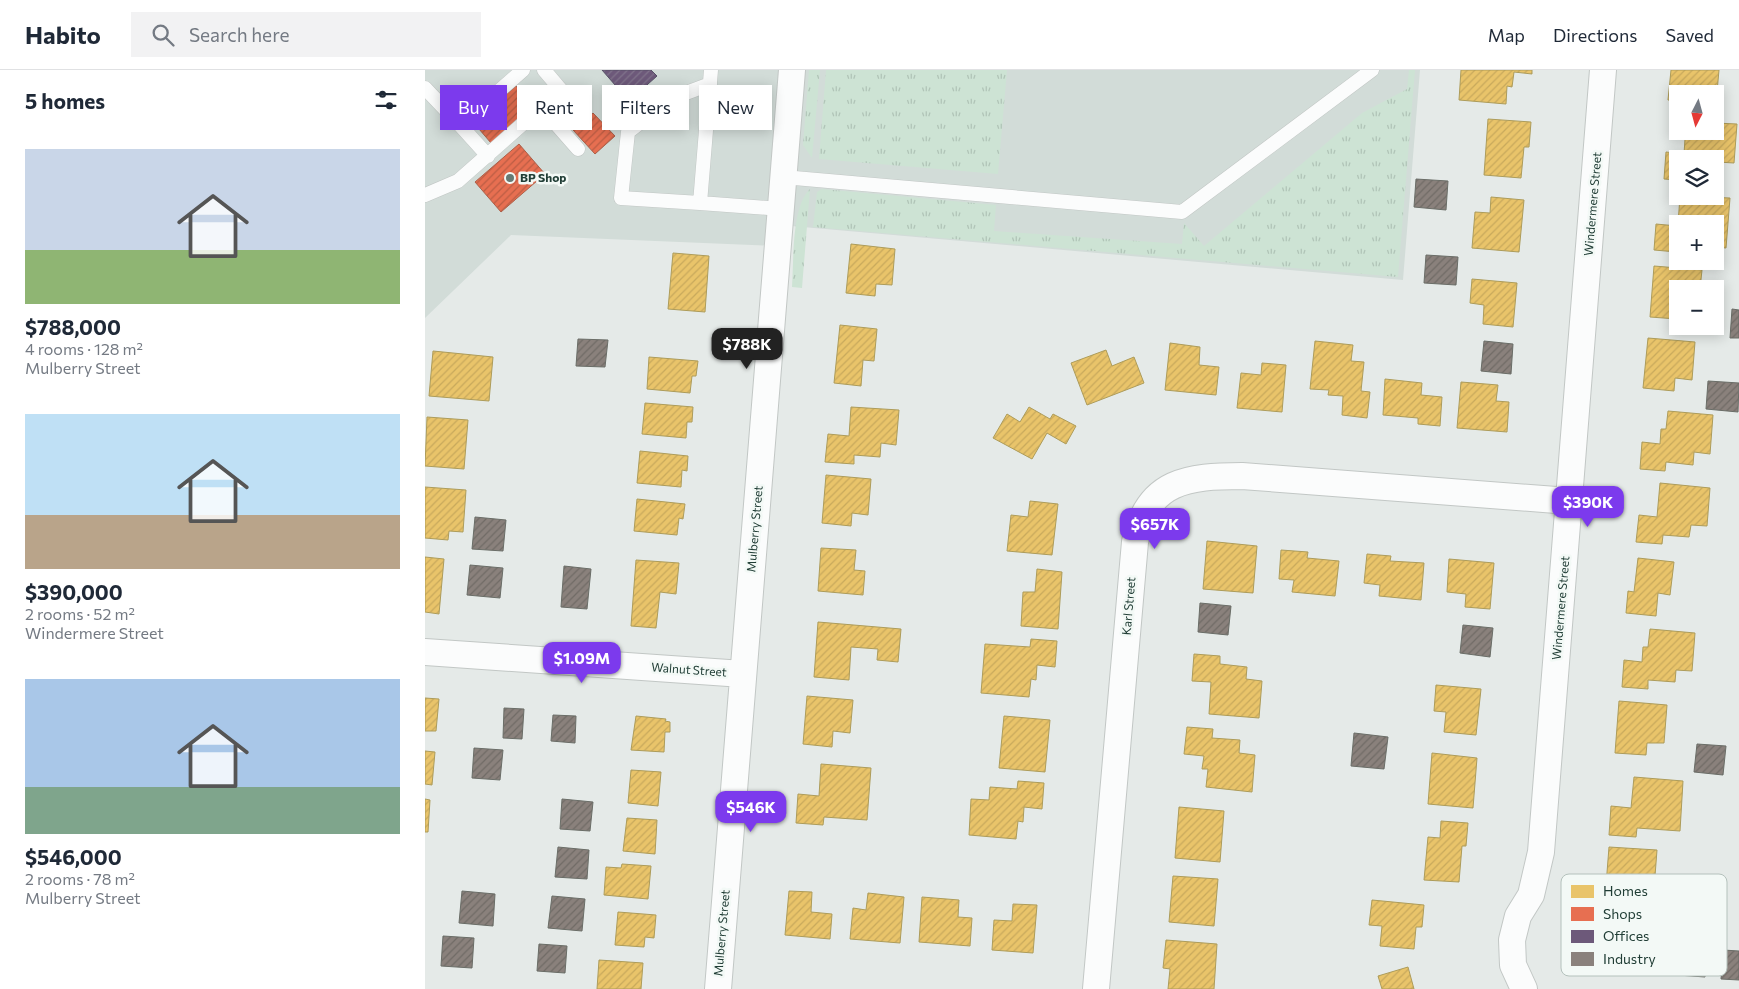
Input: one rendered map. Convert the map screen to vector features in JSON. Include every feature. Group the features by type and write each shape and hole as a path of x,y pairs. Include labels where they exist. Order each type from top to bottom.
{"street":[{"name":"Mulberry Street","path":"718,989 792,70"},
{"name":"Windermere Street","path":"1524,989 1513,965 1512,940 1517,916 1531,894 1541,852 1603,70"},
{"name":"Karl Street","path":"1096,989 1135,542 1139,524 1157,498 1178,482 1205,476 1243,476 1569,501"},
{"name":"Walnut Street","path":"425,652 743,674"}],"lane":[{"path":"506,85 523,70"},
{"path":"544,70 557,85"},
{"path":"783,177 1182,212 1372,70"},
{"path":"700,203 711,77"},
{"path":"711,77 670,99 628,132 621,198 781,209"},
{"path":"425,88 440,104"},
{"path":"465,130 488,156"},
{"path":"425,195 457,181 517,130"},
{"path":"561,130 578,149"}],"shaded area":[{"path":"425,70 1420,70 1403,280 780,225 778,246 511,235 425,318"}],"green space":[{"path":"809,70 820,70 812,158 803,145"},
{"path":"826,70 1007,70 998,174 819,159"},
{"path":"1409,70 1415,70 1398,277 813,227 817,192 822,189 996,205 994,231 1182,244 1184,223 1204,246 1362,113 1407,89"},
{"path":"810,189 802,288 792,287 796,221 799,208"}],"building: Homes":[{"path":"1461,70 1532,70 1532,74 1514,72 1512,87 1507,86 1506,104 1459,100"},
{"path":"1671,70 1719,70 1718,85 1670,85"},
{"path":"1488,119 1531,122 1529,147 1524,147 1521,178 1484,175"},
{"path":"1724,123 1737,124 1734,163 1724,162 1724,150 1684,150 1685,140 1724,140"},
{"path":"1666,152 1669,152 1669,179 1664,179"},
{"path":"1491,197 1524,200 1519,252 1472,248 1475,212 1490,213"},
{"path":"1724,198 1730,198 1726,248 1724,248 1724,215 1679,215 1679,205 1724,205"},
{"path":"1656,224 1669,225 1669,251 1654,250"},
{"path":"851,244 895,249 892,285 876,284 875,296 846,293"},
{"path":"673,253 709,256 705,312 668,309"},
{"path":"1654,266 1669,267 1669,270 1702,270 1701,280 1669,280 1669,318 1650,317"},
{"path":"1472,279 1517,283 1513,327 1483,324 1484,305 1470,303"},
{"path":"840,325 877,329 874,361 863,360 861,386 834,383"},
{"path":"1648,338 1695,342 1692,380 1675,378 1674,391 1643,388"},
{"path":"1315,341 1353,345 1351,361 1364,362 1361,391 1370,392 1367,418 1342,415 1343,396 1328,395 1329,390 1310,389"},
{"path":"1170,343 1200,347 1199,365 1219,367 1216,395 1165,390"},
{"path":"1106,350 1112,366 1134,357 1144,383 1087,405 1071,363"},
{"path":"433,351 493,357 489,401 429,396"},
{"path":"649,357 698,361 696,376 692,376 690,393 647,389"},
{"path":"1262,363 1286,365 1282,412 1237,408 1241,373 1261,375"},
{"path":"1385,379 1422,383 1421,395 1442,397 1440,426 1418,424 1418,418 1383,415"},
{"path":"1461,382 1498,385 1496,401 1509,402 1507,432 1457,428"},
{"path":"645,403 693,407 692,422 687,422 686,438 642,434"},
{"path":"851,407 899,410 896,445 881,443 880,457 854,455 854,464 825,462 828,434 849,436"},
{"path":"1029,407 1050,419 1053,414 1076,426 1066,444 1047,433 1032,459 993,438 1007,414 1020,422"},
{"path":"1668,411 1713,415 1710,454 1694,452 1693,465 1666,462 1665,471 1640,469 1642,442 1660,444 1661,429 1666,429"},
{"path":"427,417 468,420 464,469 425,466"},
{"path":"640,451 688,456 687,471 682,470 681,487 637,483"},
{"path":"826,475 871,479 868,515 852,513 851,526 822,523"},
{"path":"1660,483 1710,488 1707,526 1691,525 1689,537 1663,535 1662,544 1636,542 1639,515 1657,517"},
{"path":"425,487 466,490 463,532 449,531 448,540 425,538"},
{"path":"637,499 685,504 683,519 679,518 677,535 634,531"},
{"path":"1030,501 1058,504 1052,555 1007,551 1011,515 1028,517"},
{"path":"1207,541 1257,546 1253,593 1203,589"},
{"path":"821,548 856,550 854,570 865,571 863,595 818,591"},
{"path":"1281,550 1308,552 1307,558 1339,561 1335,596 1292,592 1294,580 1279,579"},
{"path":"1367,554 1391,556 1390,561 1424,563 1421,600 1379,596 1380,585 1364,583"},
{"path":"425,557 444,559 439,614 425,612"},
{"path":"1638,558 1674,562 1670,595 1658,593 1656,616 1626,613 1628,591 1634,592"},
{"path":"1449,559 1494,563 1490,609 1465,607 1466,594 1447,592"},
{"path":"636,560 679,563 676,594 660,592 656,628 631,626"},
{"path":"1037,569 1062,572 1058,629 1021,626 1023,592 1035,592"},
{"path":"818,622 901,629 898,662 877,660 878,649 851,647 849,680 814,677"},
{"path":"1650,629 1695,633 1692,671 1676,670 1675,682 1648,680 1648,689 1622,687 1624,660 1642,662 1643,647 1648,647"},
{"path":"1031,639 1057,641 1055,667 1037,665 1036,680 1031,679 1029,697 981,693 985,644 1030,647"},
{"path":"1194,654 1220,656 1220,664 1247,667 1246,679 1262,681 1259,718 1209,714 1211,682 1192,681"},
{"path":"1436,685 1481,689 1476,735 1444,732 1446,712 1434,711"},
{"path":"807,696 853,700 850,733 833,731 832,747 803,744"},
{"path":"425,698 439,699 436,731 425,731"},
{"path":"1619,701 1667,705 1664,743 1647,743 1646,755 1615,753"},
{"path":"636,716 666,719 665,721 670,722 670,732 665,732 664,752 631,750"},
{"path":"1004,716 1050,720 1045,772 999,768"},
{"path":"1187,727 1213,729 1212,738 1240,740 1239,753 1255,755 1252,792 1206,787 1208,769 1202,769 1204,756 1184,754"},
{"path":"425,751 435,752 432,785 425,784"},
{"path":"1432,753 1477,758 1473,808 1428,804"},
{"path":"821,764 871,768 867,820 824,817 823,825 796,823 798,794 819,796"},
{"path":"631,770 661,772 658,806 628,803"},
{"path":"1634,777 1683,781 1680,831 1637,828 1636,837 1609,835 1611,806 1631,808"},
{"path":"1018,781 1044,783 1042,809 1024,807 1023,822 1018,821 1016,839 969,835 971,799 989,800 990,787 1017,789"},
{"path":"425,799 430,800 428,832 425,832"},
{"path":"1179,807 1224,811 1220,862 1175,858"},
{"path":"627,818 657,820 655,854 623,851"},
{"path":"1441,821 1468,823 1466,846 1462,846 1459,882 1424,880 1428,837 1440,838"},
{"path":"1609,847 1657,850 1655,874 1607,874"},
{"path":"622,864 651,866 648,899 604,895 606,867 621,868"},
{"path":"1173,876 1218,879 1214,926 1169,922"},
{"path":"789,891 812,892 811,912 832,914 830,939 785,935"},
{"path":"868,893 904,897 900,943 850,939 853,908 866,910"},
{"path":"922,897 959,900 958,917 972,918 970,946 919,942"},
{"path":"1372,900 1424,905 1422,927 1416,927 1414,949 1380,946 1382,926 1369,925"},
{"path":"1013,904 1037,905 1033,953 992,950 994,920 1012,921"},
{"path":"618,912 656,915 654,938 645,937 644,947 615,945"},
{"path":"1166,940 1217,944 1214,989 1168,989 1170,969 1163,968"},
{"path":"599,960 643,963 641,989 597,989"},
{"path":"1408,967 1414,989 1382,989 1378,976"}],"building: Shops":[{"path":"516,86 517,87 517,122 507,130 507,94"},
{"path":"592,114 602,122 602,130 609,130 615,136 595,154 573,130 592,130"},
{"path":"480,130 507,130 491,143"},
{"name":"BP Shop","path":"519,144 545,174 501,212 475,182"}],"building: Offices":[{"path":"602,70 651,70 657,76 647,85 615,85"}],"building: Industry":[{"path":"1416,179 1448,181 1446,210 1414,207"},
{"path":"1426,255 1458,257 1456,285 1424,283"},
{"path":"1732,309 1739,310 1739,338 1730,338"},
{"path":"578,339 608,340 605,367 576,366"},
{"path":"1484,341 1513,344 1511,374 1481,371"},
{"path":"1708,381 1739,383 1738,412 1706,409"},
{"path":"475,517 506,520 503,551 472,549"},
{"path":"470,565 503,568 500,598 467,595"},
{"path":"564,566 591,569 587,609 561,607"},
{"path":"1200,603 1231,606 1228,635 1198,632"},
{"path":"1463,625 1493,628 1490,657 1460,653"},
{"path":"504,708 524,709 522,739 503,738"},
{"path":"553,715 576,716 575,743 551,741"},
{"path":"1354,733 1388,737 1384,769 1351,766"},
{"path":"1697,744 1726,746 1723,775 1694,772"},
{"path":"474,748 503,750 500,780 472,778"},
{"path":"562,799 593,802 590,831 560,829"},
{"path":"558,847 589,850 587,879 555,877"},
{"path":"462,891 495,894 493,926 459,923"},
{"path":"552,896 585,899 582,931 548,928"},
{"path":"443,936 474,938 472,968 441,966"},
{"path":"539,944 567,946 565,973 537,971"},
{"path":"1727,950 1739,951 1739,980 1721,979 1721,976 1727,976"}],"place":[{"name":"BP Shop","path":"510,178"}]}
